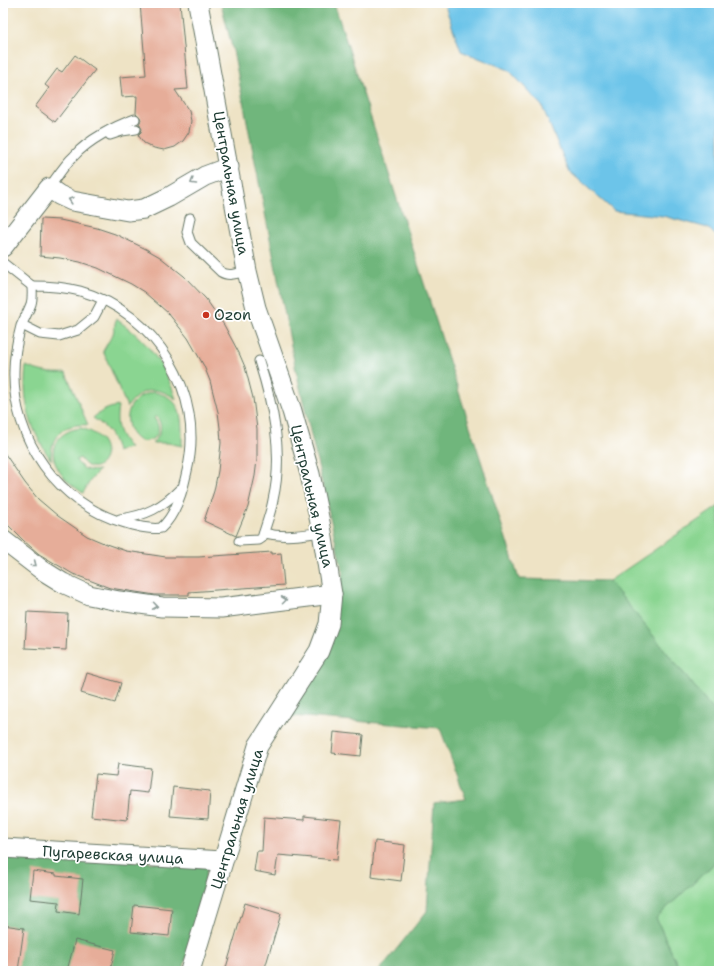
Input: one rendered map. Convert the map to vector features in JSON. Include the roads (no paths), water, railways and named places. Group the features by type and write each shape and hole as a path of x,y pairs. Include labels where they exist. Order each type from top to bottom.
{"street":[{"name":"Центральная улица","path":"190,971 258,746 319,651 329,624 332,594 322,532 310,474 292,411 256,308 247,270 198,3"},
{"path":"3,246 49,188 72,201 128,211 144,209 169,197 205,176 229,167"},
{"path":"3,540 42,570 63,583 89,595 119,601 162,607 221,608 332,594"},
{"name":"Пугаревская улица","path":"3,848 223,861"}],"lane":[{"path":"49,188 74,155 104,133 120,124 135,119"},
{"path":"90,143 122,131 136,129"},
{"path":"190,218 187,232 191,243 221,272 230,274 247,270"},
{"path":"3,263 32,286 57,286 81,291 103,300 125,312 144,327 174,366 183,389 189,412 192,437 190,461 184,485 173,510 161,528 156,529 138,526 115,520 93,510 56,481 41,462 29,441 20,419 15,396 14,372 16,348 22,325 31,303 32,286"},
{"path":"22,325 40,334 59,336 78,330 89,322 94,317 103,300"},
{"path":"239,541 259,540 262,538 274,499 278,463 275,422 268,389 259,361"},
{"path":"115,520 135,518 154,510 170,500 184,485"},
{"path":"264,532 274,535 288,536 322,532"}],"water":[{"path":"444,3 719,3 719,239 708,228 663,216 614,211 569,171 542,106 509,70 461,51"}],"place":[{"name":"Ozon","path":"206,315"}]}
